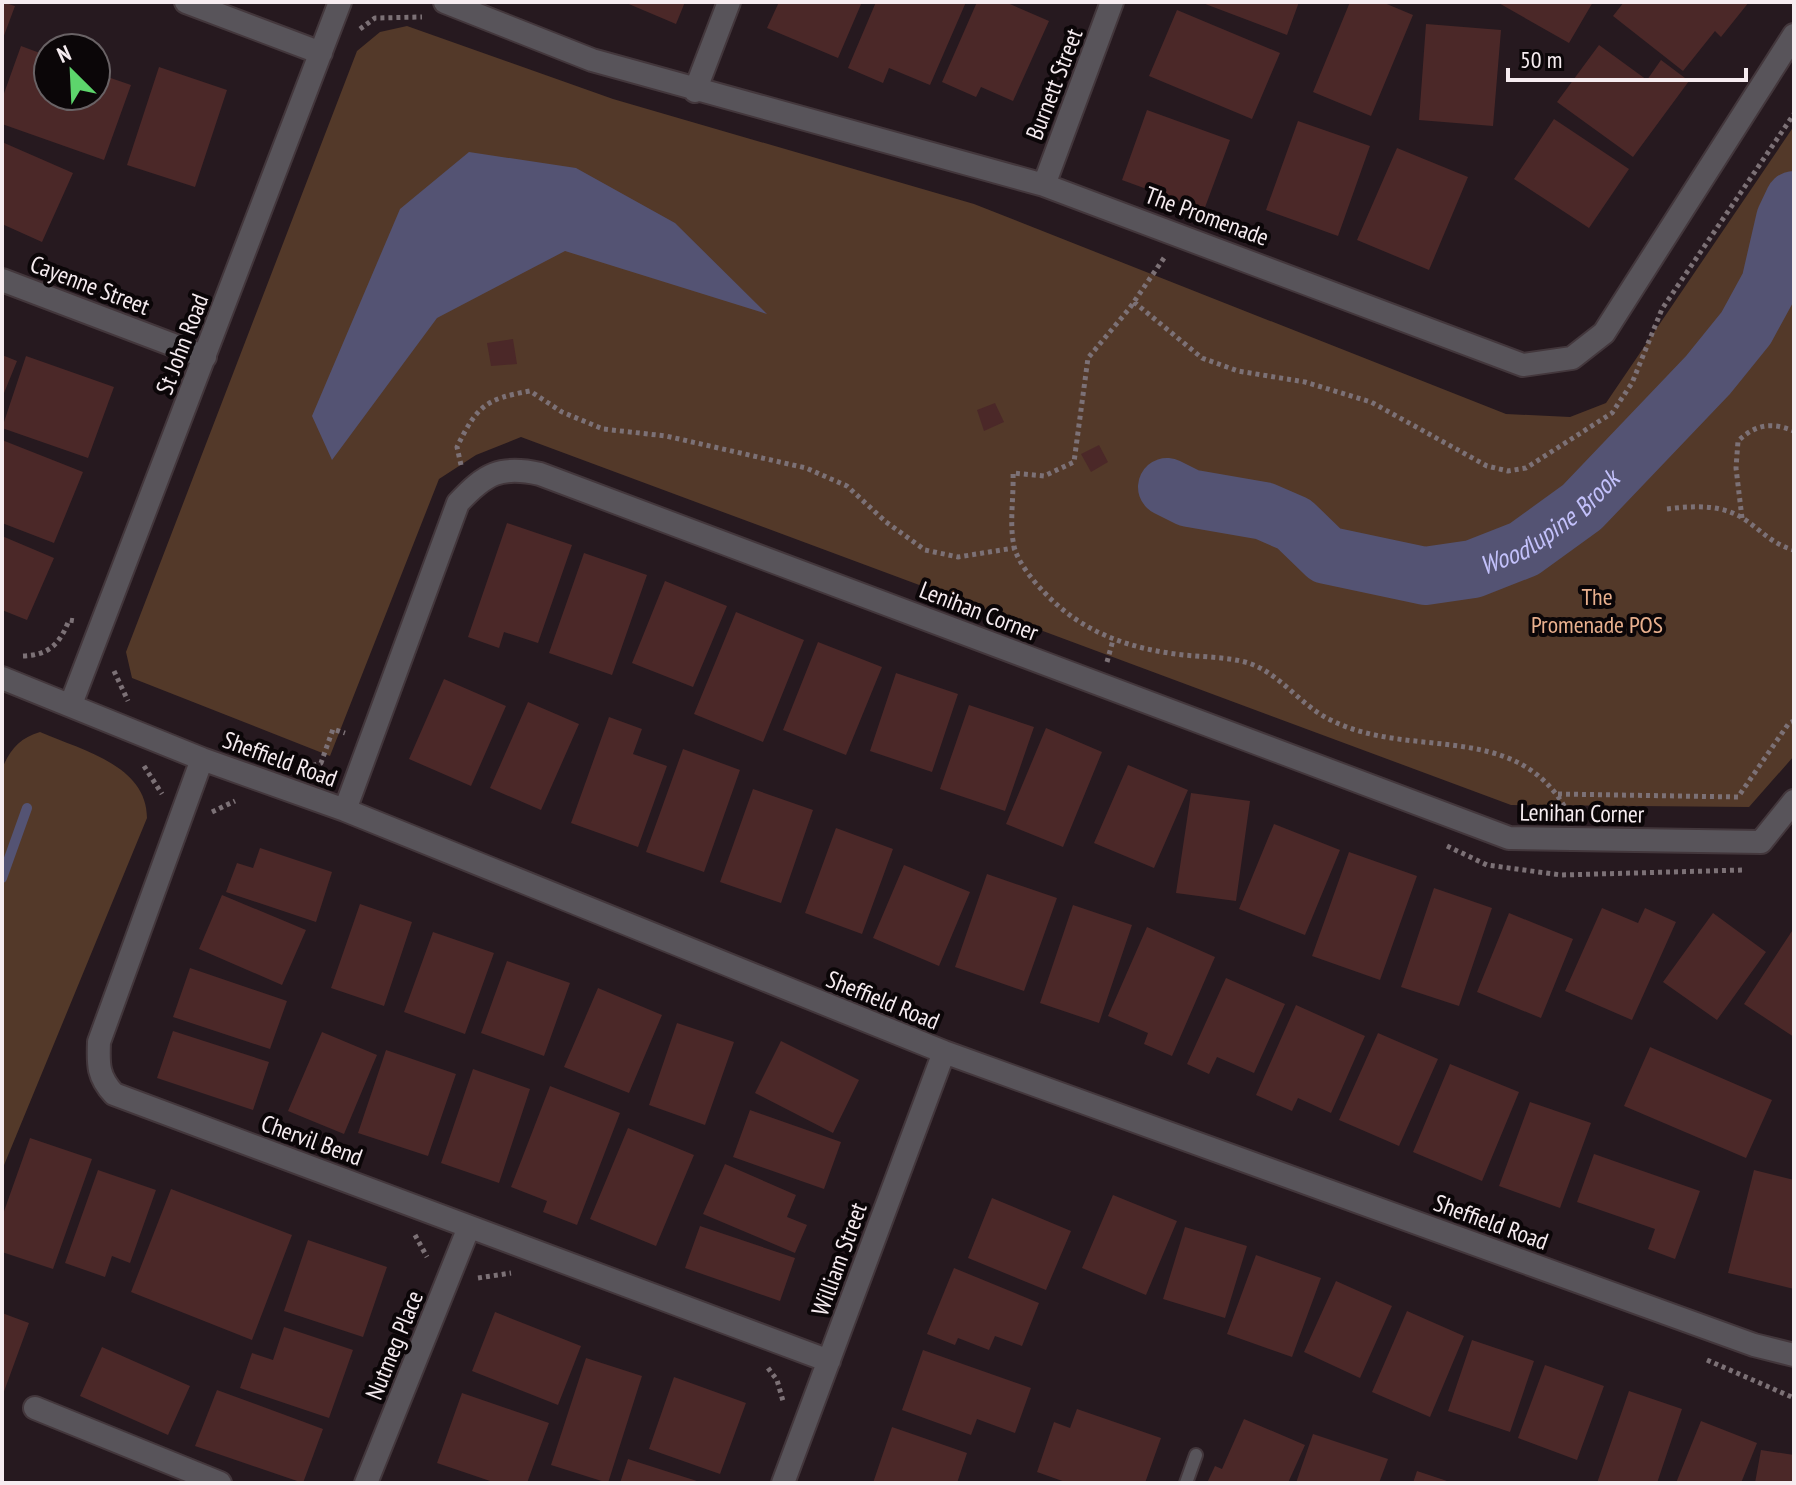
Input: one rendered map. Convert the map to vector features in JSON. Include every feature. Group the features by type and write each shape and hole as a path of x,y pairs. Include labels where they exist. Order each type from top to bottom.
{"street":[{"path":"186,2 321,53"},
{"name":"St John Road","path":"71,704 340,2"},
{"name":"The Promenade","path":"445,2 592,60 695,91 1044,185 1174,231 1523,365 1572,358 1604,333 1794,35"},
{"path":"695,91 729,2"},
{"name":"Burnett Street","path":"1044,185 1112,2"},
{"name":"Cayenne Street","path":"2,280 205,357"},
{"name":"Lenihan Corner","path":"473,487 501,470 540,474 1509,838 1761,842 1786,826 1794,801"},
{"path":"345,810 458,503 473,487"},
{"name":"Sheffield Road","path":"4,667 71,704 202,759 345,810 944,1052 1754,1345 1794,1355"},
{"name":"Chervil Bend","path":"202,759 99,1042 97,1065 101,1080 114,1094 829,1361"},
{"name":"William Street","path":"783,1483 944,1052"},
{"name":"Nutmeg Place","path":"366,1483 469,1227"},
{"name":"Sheffield Road","path":"1754,1345 1794,1371"},
{"path":"35,1408 220,1483"}],"lane":[{"path":"1186,1483 1196,1455"}],"path":[{"path":"1174,231 1163,261 1088,358 1074,462 1044,476 1013,473 1014,548 1034,582 1065,615 1104,638 1173,654 1247,662 1285,686 1324,717 1375,736 1455,744 1513,757 1555,788 1571,819 1573,839"},
{"path":"473,487 464,478 457,447 473,415 494,397 530,391 562,412 603,429 666,436 806,468 847,486 925,550 958,557 1014,548"},
{"path":"1742,518 1736,468 1738,441 1752,427 1769,425 1794,431"},
{"path":"1667,509 1696,505 1742,518 1773,541 1794,550"},
{"path":"4,667 52,649 62,638 69,620 101,625"},
{"path":"114,667 114,678 130,705 120,724"},
{"path":"1558,794 1738,797 1789,723 1794,721"},
{"path":"298,770 321,763 333,729 371,742"},
{"path":"139,762 163,795 163,810 156,829 175,835"},
{"path":"206,818 216,808 243,801"},
{"path":"1433,840 1487,865 1561,875 1732,873 1745,870"},
{"path":"409,1228 426,1252 429,1271 467,1284 494,1274 515,1273"},
{"path":"1696,1355 1794,1398"},
{"path":"762,1364 769,1369 782,1392 784,1420 804,1427"}],"green space":[{"name":"The Promenade POS","path":"407,26 613,99 974,204 1506,414 1570,417 1606,403 1794,126 1794,756 1749,807 1511,805 521,437 476,455 439,479 330,756 132,678 126,652 357,51 380,32"},
{"path":"40,732 92,753 124,772 144,800 147,818 2,1170 2,769 16,745"}],"water":[{"path":"469,152 576,168 675,223 767,314 565,251 437,318 332,460 312,416 400,209"}],"building":[{"path":"2,2 15,6 2,41"},
{"path":"624,2 685,2 676,24"},
{"path":"779,2 862,2 838,58 767,28"},
{"path":"876,2 966,2 930,85 889,68 883,83 848,68"},
{"path":"977,2 1005,2 1049,21 1013,101 981,87 976,97 942,82"},
{"path":"1200,2 1299,2 1287,35"},
{"path":"1350,2 1382,2 1413,15 1371,116 1313,92"},
{"path":"1497,2 1593,2 1569,43"},
{"path":"1624,2 1749,2 1721,37 1715,31 1683,71 1613,16"},
{"path":"1177,10 1280,53 1252,119 1149,76"},
{"path":"1426,24 1501,30 1493,126 1419,120"},
{"path":"1599,45 1647,80 1661,60 1689,81 1633,157 1557,102"},
{"path":"21,46 32,50 32,112 112,112 112,78 131,85 104,160 2,124 2,99"},
{"path":"159,67 227,90 195,187 127,165"},
{"path":"1147,110 1230,140 1204,210 1122,180"},
{"path":"1554,119 1629,169 1589,228 1514,179"},
{"path":"1298,121 1370,146 1338,236 1266,210"},
{"path":"2,142 73,173 42,242 2,224"},
{"path":"1397,148 1468,177 1429,270 1357,240"},
{"path":"513,339 517,364 491,366 487,343"},
{"path":"2,355 17,361 2,398"},
{"path":"26,356 114,387 88,458 2,428"},
{"path":"995,403 1004,422 984,431 977,410"},
{"path":"2,440 83,472 54,543 2,523"},
{"path":"1099,445 1108,462 1091,472 1081,454"},
{"path":"507,523 572,545 538,643 504,632 499,648 468,637"},
{"path":"2,536 54,558 27,620 2,610"},
{"path":"584,553 647,575 612,675 549,653"},
{"path":"665,581 727,606 693,687 632,663"},
{"path":"736,612 804,640 763,742 694,714"},
{"path":"818,642 882,667 846,755 783,730"},
{"path":"896,673 958,694 932,772 870,751"},
{"path":"444,679 506,706 471,786 409,759"},
{"path":"528,702 579,724 541,810 490,788"},
{"path":"969,705 1034,727 1005,811 940,789"},
{"path":"609,717 642,729 633,754 667,766 638,847 571,823"},
{"path":"1046,728 1102,752 1063,847 1006,824"},
{"path":"683,749 740,770 704,872 646,852"},
{"path":"1128,765 1188,790 1154,868 1094,843"},
{"path":"753,789 813,810 781,903 720,882"},
{"path":"1191,793 1250,801 1236,901 1176,893"},
{"path":"1274,824 1340,850 1305,935 1239,909"},
{"path":"836,828 893,849 862,934 805,913"},
{"path":"260,848 332,872 316,922 226,892 237,863 253,868"},
{"path":"1349,852 1417,876 1380,980 1312,956"},
{"path":"904,865 970,892 939,966 873,938"},
{"path":"987,874 1057,898 1024,991 955,967"},
{"path":"1434,888 1492,908 1459,1006 1401,987"},
{"path":"222,895 306,930 282,985 199,949"},
{"path":"360,904 412,922 384,1006 331,988"},
{"path":"1073,905 1132,925 1099,1023 1040,1003"},
{"path":"1602,908 1638,923 1645,908 1676,922 1632,1020 1565,991"},
{"path":"1509,913 1573,939 1541,1018 1477,992"},
{"path":"1713,913 1766,952 1717,1020 1663,982"},
{"path":"1147,927 1215,957 1172,1056 1144,1044 1148,1033 1108,1016"},
{"path":"1794,928 1794,1037 1744,1004"},
{"path":"433,932 494,953 465,1034 404,1012"},
{"path":"507,961 570,983 544,1056 481,1033"},
{"path":"190,968 287,1001 270,1049 173,1017"},
{"path":"1226,978 1285,1004 1254,1073 1217,1057 1209,1074 1187,1064"},
{"path":"598,988 662,1015 629,1093 564,1067"},
{"path":"1296,1005 1365,1036 1331,1113 1298,1098 1292,1111 1256,1095"},
{"path":"677,1023 734,1042 705,1125 649,1105"},
{"path":"173,1031 269,1062 253,1110 157,1078"},
{"path":"322,1032 377,1055 344,1134 288,1111"},
{"path":"1378,1033 1438,1059 1399,1146 1339,1120"},
{"path":"781,1041 859,1080 833,1133 755,1093"},
{"path":"1650,1047 1772,1100 1746,1158 1624,1106"},
{"path":"386,1050 456,1074 428,1156 358,1133"},
{"path":"1450,1064 1519,1092 1482,1181 1413,1152"},
{"path":"473,1069 530,1089 499,1183 441,1163"},
{"path":"550,1086 620,1113 577,1225 543,1212 547,1201 511,1187"},
{"path":"1530,1102 1591,1123 1560,1208 1499,1186"},
{"path":"750,1110 841,1142 824,1189 733,1157"},
{"path":"628,1128 694,1155 656,1246 590,1219"},
{"path":"30,1138 92,1159 53,1269 2,1252 2,1217"},
{"path":"1594,1154 1700,1191 1675,1259 1648,1249 1655,1229 1577,1202"},
{"path":"725,1164 796,1195 787,1217 807,1225 795,1253 703,1214"},
{"path":"98,1170 156,1190 130,1263 112,1256 105,1277 65,1263"},
{"path":"1754,1170 1794,1180 1794,1289 1728,1273"},
{"path":"171,1189 292,1235 252,1340 131,1292"},
{"path":"1113,1195 1177,1221 1146,1295 1082,1268"},
{"path":"992,1198 1071,1231 1046,1290 968,1258"},
{"path":"700,1226 795,1258 780,1301 685,1268"},
{"path":"1185,1227 1247,1246 1225,1318 1163,1299"},
{"path":"308,1240 387,1267 363,1337 284,1311"},
{"path":"1256,1255 1321,1278 1292,1357 1227,1334"},
{"path":"954,1268 1039,1303 1022,1346 995,1336 989,1350 958,1338 955,1345 927,1334"},
{"path":"1336,1281 1392,1306 1360,1378 1304,1352"},
{"path":"1407,1311 1464,1336 1430,1417 1372,1392"},
{"path":"495,1312 581,1346 558,1405 472,1371"},
{"path":"2,1313 29,1323 2,1397"},
{"path":"284,1327 353,1350 329,1418 240,1388 252,1353 273,1360"},
{"path":"1472,1340 1534,1361 1510,1432 1448,1411"},
{"path":"102,1347 190,1386 168,1435 80,1396"},
{"path":"923,1350 1031,1388 1015,1433 977,1419 971,1435 902,1410"},
{"path":"586,1358 642,1376 608,1483 551,1465"},
{"path":"1545,1365 1604,1386 1577,1460 1518,1438"},
{"path":"674,1377 746,1403 720,1474 649,1449"},
{"path":"217,1390 323,1429 303,1483 195,1446"},
{"path":"1629,1391 1682,1409 1657,1483 1597,1483"},
{"path":"462,1393 549,1423 527,1483 496,1483 437,1463"},
{"path":"1077,1409 1161,1438 1145,1483 1068,1483 1037,1472 1054,1422 1070,1428"},
{"path":"1244,1419 1305,1445 1288,1483 1207,1483 1215,1466 1222,1469"},
{"path":"1701,1421 1757,1443 1741,1483 1676,1483"},
{"path":"892,1427 967,1453 957,1483 873,1483"},
{"path":"1313,1434 1388,1459 1379,1483 1296,1483"},
{"path":"1761,1450 1794,1455 1794,1483 1755,1483"},
{"path":"628,1459 700,1482 700,1483 620,1483"},
{"path":"1417,1471 1450,1482 1450,1483 1413,1483"}],"waterway":[{"name":"Woodlupine Brook","path":"1167,487 1189,498 1264,511 1294,524 1326,555 1425,576 1473,569 1524,549 1582,507 1708,375 1746,328 1770,284 1785,219 1794,200"},
{"name":"Woodlupine Brook","path":"2,878 27,808"}]}
